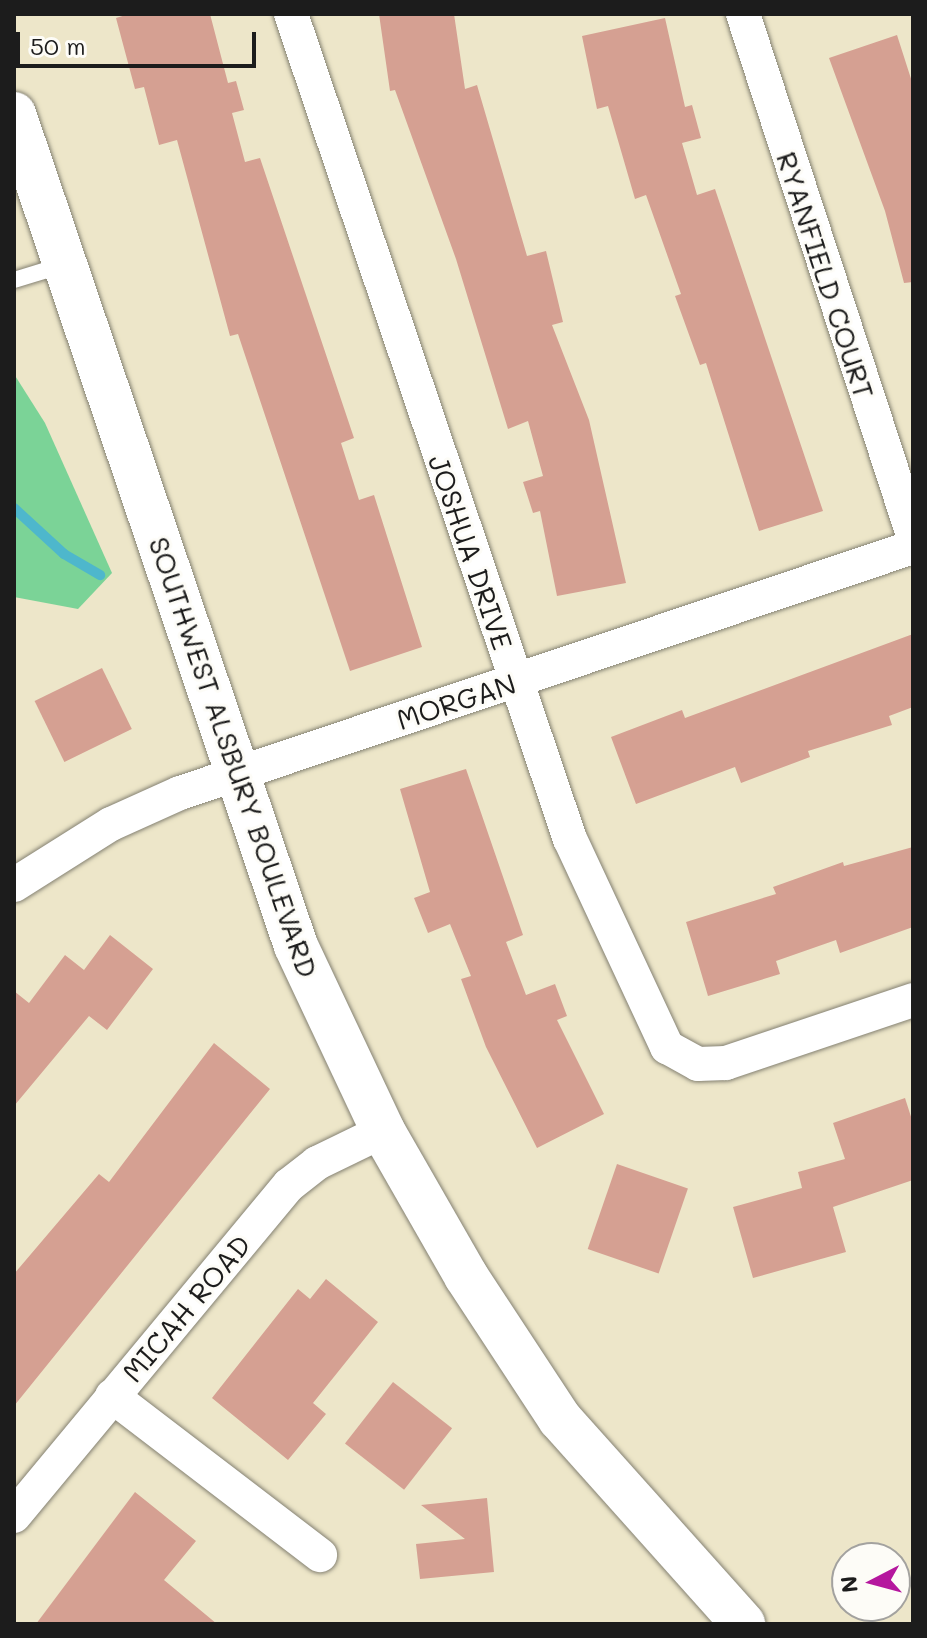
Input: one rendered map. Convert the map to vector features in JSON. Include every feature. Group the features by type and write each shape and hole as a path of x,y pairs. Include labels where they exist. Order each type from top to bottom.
{"main road":[{"name":"SOUTHWEST ALSBURY BOULEVARD","path":"14,114 235,774 296,946 383,1131 466,1276 560,1419 743,1624"}],"street":[{"name":"JOSHUA DRIVE","path":"291,14 514,682 570,839 667,1047 698,1064 726,1063 913,1000"},
{"name":"RYANFIELD COURT","path":"743,14 913,535"},
{"name":"MORGAN","path":"14,885 111,824 235,774 913,547"},
{"name":"MICAH ROAD","path":"14,1516 289,1185 317,1163 383,1131"},
{"path":"112,1396 320,1555"}],"lane":[{"path":"14,280 65,265"}],"green space":[{"path":"14,374 45,423 112,573 78,609 14,597"}],"building":[{"path":"129,14 210,14 228,83 236,81 244,110 232,113 245,162 260,158 354,438 341,443 359,500 374,495 422,647 350,671 238,334 230,336 177,140 159,145 144,87 135,89 116,18"},
{"path":"379,14 454,14 465,89 477,85 527,256 546,251 563,322 552,325 589,420 626,583 557,596 540,511 533,513 523,482 543,476 528,421 508,429 456,259 395,90 390,91"},
{"path":"665,18 685,107 692,105 701,138 682,143 697,195 715,189 823,511 759,531 706,363 700,365 675,296 681,294 646,195 635,199 608,106 597,109 582,36"},
{"path":"897,35 913,85 913,282 904,283 885,211 829,58"},
{"path":"913,634 913,707 889,716 892,725 808,751 810,757 741,783 735,767 636,804 611,737 682,710 685,718"},
{"path":"102,668 132,729 64,762 35,701"},
{"path":"466,769 523,935 506,942 526,995 555,984 567,1016 557,1020 604,1114 537,1148 486,1047 461,979 471,976 450,924 428,933 414,898 430,892 400,789"},
{"path":"913,847 913,927 840,953 836,940 776,961 780,974 708,996 686,922 776,894 773,887 843,862 844,866"},
{"path":"110,935 153,969 107,1030 89,1016 14,1106 14,991 29,1003 65,955 84,970"},
{"path":"214,1043 270,1089 14,1406 14,1274 99,1174 109,1182"},
{"path":"905,1098 913,1123 913,1180 833,1207 846,1252 753,1278 733,1207 802,1188 798,1172 845,1159 833,1123"},
{"path":"617,1164 688,1188 659,1274 588,1249"},
{"path":"326,1279 378,1322 313,1403 326,1414 288,1460 212,1398 298,1289 310,1299"},
{"path":"393,1382 452,1428 404,1490 345,1443"},
{"path":"135,1492 196,1541 164,1580 217,1624 36,1624"},
{"path":"487,1498 494,1572 420,1579 416,1544 465,1539 421,1505"}],"waterway":[{"path":"14,508 64,554 100,575"}]}
